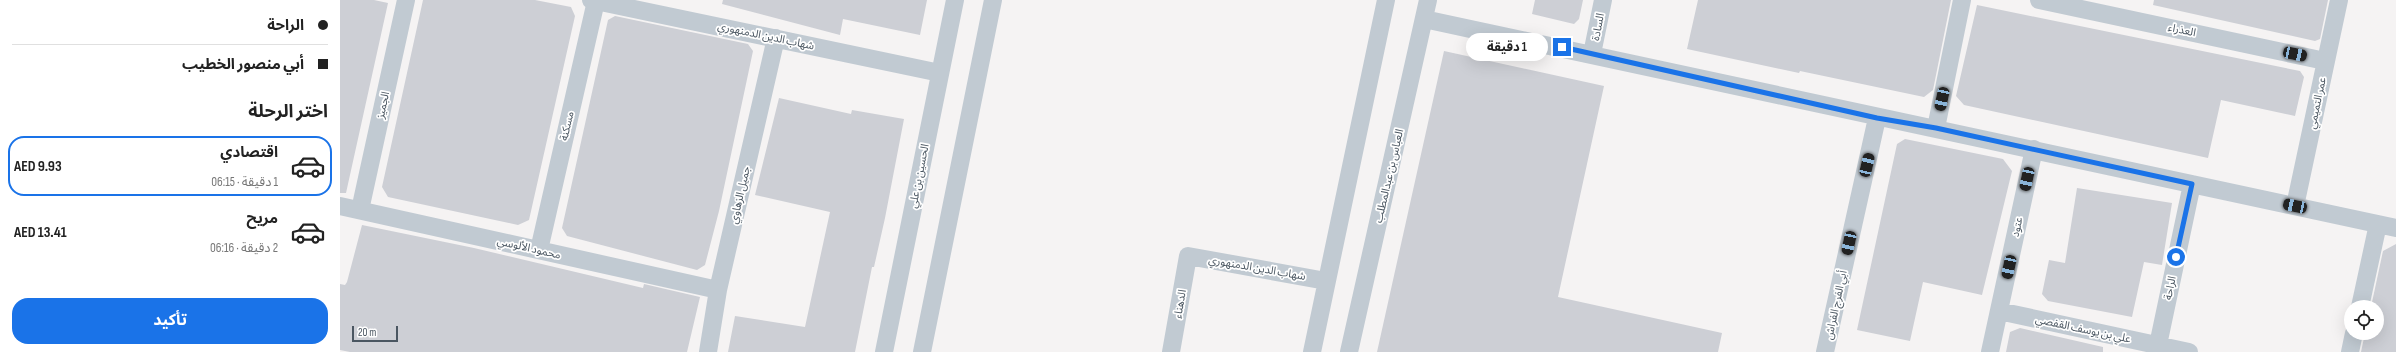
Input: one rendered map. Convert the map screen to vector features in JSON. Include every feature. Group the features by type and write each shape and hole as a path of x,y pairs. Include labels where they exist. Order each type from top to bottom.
{"street":[{"name":"الجميز","path":"360,210 406,0"},
{"name":"الحسين بن علي","path":"884,352 955,0"},
{"path":"922,352 993,0"},
{"path":"1312,352 1386,0"},
{"name":"العباس بن عبدالمطلب","path":"1349,352 1428,0"},
{"name":"السادة","path":"1592,54 1603,0"},
{"path":"1936,128 1962,0"},
{"name":"العذراء","path":"2039,0 2326,61"},
{"name":"عمر التميمي","path":"2295,206 2339,0"},
{"name":"شهاب الدين الدمنهوري","path":"594,1 940,73"},
{"name":"مسكنة","path":"539,250 594,1"},
{"path":"1424,19 1592,54 1877,118 1936,128 2396,228"},
{"name":"جميل الزهاوي","path":"708,352 718,290 776,38"},
{"name":"أبي الفرج الفراش","path":"1825,352 1877,118"},
{"name":"عتود","path":"1990,352 2034,149"},
{"name":"الراحة","path":"2158,345 2192,184"},
{"name":"محمود الألوسي","path":"340,206 718,290"},
{"path":"2362,300 2378,224"},
{"name":"شهاب الدين الدمنهوري","path":"1188,256 1326,280"},
{"name":"الدهناء","path":"1171,352 1188,256"},
{"name":"علي بن يوسف القفصي","path":"2000,311 2189,352"},
{"path":"2350,352 2353,340"}],"building":[{"path":"340,0 374,0 388,3 346,193 340,193"},
{"path":"423,0 535,0 571,7 575,16 529,220 518,225 388,197 382,187"},
{"path":"723,0 927,0 920,35 843,19 840,35 722,4"},
{"path":"1535,0 1583,0 1579,19 1574,24 1532,14"},
{"path":"1698,0 1951,0 1933,90 1924,97 1800,71 1799,73 1687,49"},
{"path":"2154,0 2328,0 2320,39 2315,41 2153,5"},
{"path":"1977,5 2300,71 2304,77 2295,116 2221,100 2208,158 1964,105 1956,96"},
{"path":"615,16 748,44 753,51 719,211 705,265 697,270 567,236 562,228 608,20"},
{"path":"1444,51 1604,86 1558,297 1722,333 1718,352 1377,352"},
{"path":"779,98 851,114 852,110 904,119 885,218 874,267 872,267 855,352 728,352 735,316 805,327 830,212 755,195"},
{"path":"1905,139 2003,159 2012,171 1982,295 1923,282 1910,341 1857,330 1897,144"},
{"path":"2077,188 2172,203 2162,265 2144,262 2132,317 2048,301 2042,294 2049,260 2065,263"},
{"path":"362,225 474,248 643,288 644,284 700,297 687,352 350,352 340,350 340,284 345,285 347,282"},
{"path":"2396,244 2396,352 2361,352 2364,340 2384,340 2384,300 2372,300 2383,251"},
{"path":"2020,328 2103,347 2103,352 2006,352 2010,332"}],"route":[{"path":"1562,47 1877,118 1936,128 2192,184 2176,257"}]}
